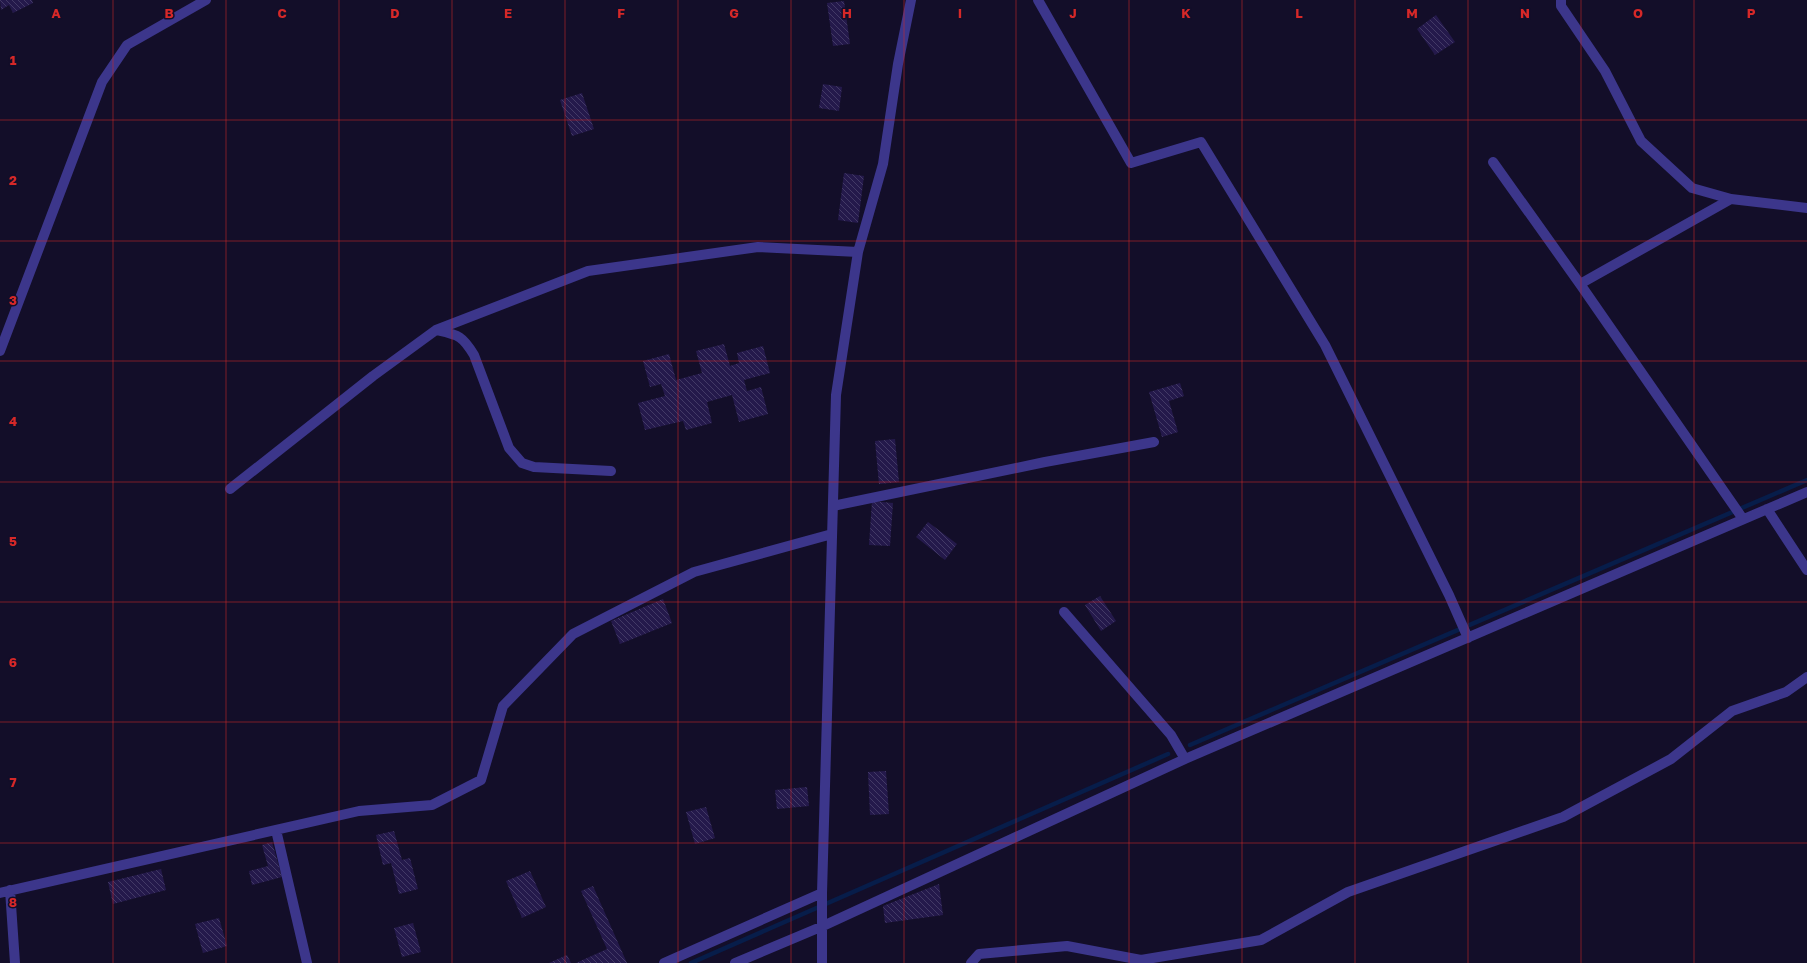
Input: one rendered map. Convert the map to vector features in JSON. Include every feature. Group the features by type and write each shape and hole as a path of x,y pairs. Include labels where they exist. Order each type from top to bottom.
{"street":[{"path":"0,351 102,82 127,44 206,0"},
{"path":"822,963 822,893 836,395 858,252 884,164 898,64 911,0"},
{"path":"1038,0 1131,162 1201,142 1325,345 1467,636"},
{"path":"1561,0 1561,6 1605,71 1641,141 1692,188 1731,199 1807,208"},
{"path":"1493,162 1580,284 1742,518"},
{"path":"1580,284 1731,199"},
{"path":"230,489 373,376 436,330 588,271 758,247 858,252"},
{"path":"436,330 457,335 466,342 474,355 509,448 522,463 534,467 611,471"},
{"path":"833,506 1045,462 1154,442"},
{"path":"735,963 823,920 1185,759 1467,636 1742,518 1807,492"},
{"path":"1767,509 1807,570"},
{"path":"16,963 5,892 359,811 432,805 481,780 503,706 573,634 694,572 832,534"},
{"path":"1064,612 1171,735 1185,759"},
{"path":"971,963 979,954 1067,946 1141,960 1261,940 1348,892 1563,817 1671,759 1732,711 1786,692 1807,677"},
{"path":"276,830 307,963"},
{"path":"664,963 822,893"}],"building":[{"path":"0,0 32,0 33,3 13,13 9,5 1,10"},
{"path":"844,1 850,44 833,46 827,3"},
{"path":"1436,15 1455,42 1435,55 1417,29"},
{"path":"823,84 842,87 839,111 819,108"},
{"path":"582,93 594,129 572,136 560,100"},
{"path":"844,173 864,176 858,223 838,220"},
{"path":"724,344 730,366 739,363 737,353 763,346 770,373 744,380 747,391 761,387 768,414 739,422 732,395 707,402 712,423 686,430 683,421 645,430 638,403 665,396 661,384 650,387 643,361 669,354 676,380 702,373 696,351"},
{"path":"1180,383 1184,396 1169,401 1178,432 1162,437 1149,392"},
{"path":"895,439 899,482 879,484 875,441"},
{"path":"872,501 893,503 890,546 869,545"},
{"path":"928,522 957,544 945,560 916,537"},
{"path":"1100,596 1116,621 1101,631 1085,605"},
{"path":"663,599 672,623 620,644 611,621"},
{"path":"886,771 889,814 870,815 868,772"},
{"path":"807,787 809,806 777,809 775,790"},
{"path":"706,807 715,838 695,844 686,812"},
{"path":"394,831 402,860 410,858 418,889 399,894 391,863 383,865 376,835"},
{"path":"272,842 282,877 252,885 249,871 268,866 262,845"},
{"path":"161,869 166,890 113,904 108,882"},
{"path":"530,871 546,907 522,918 506,881"},
{"path":"939,884 943,915 885,923 883,906"},
{"path":"593,886 627,963 576,963 607,949 581,891"},
{"path":"219,918 227,946 203,953 195,924"},
{"path":"413,923 421,952 402,957 394,928"},
{"path":"567,955 571,963 549,963"}],"waterway":[{"path":"1190,745 1807,480"},
{"path":"691,963 1168,754"}]}
